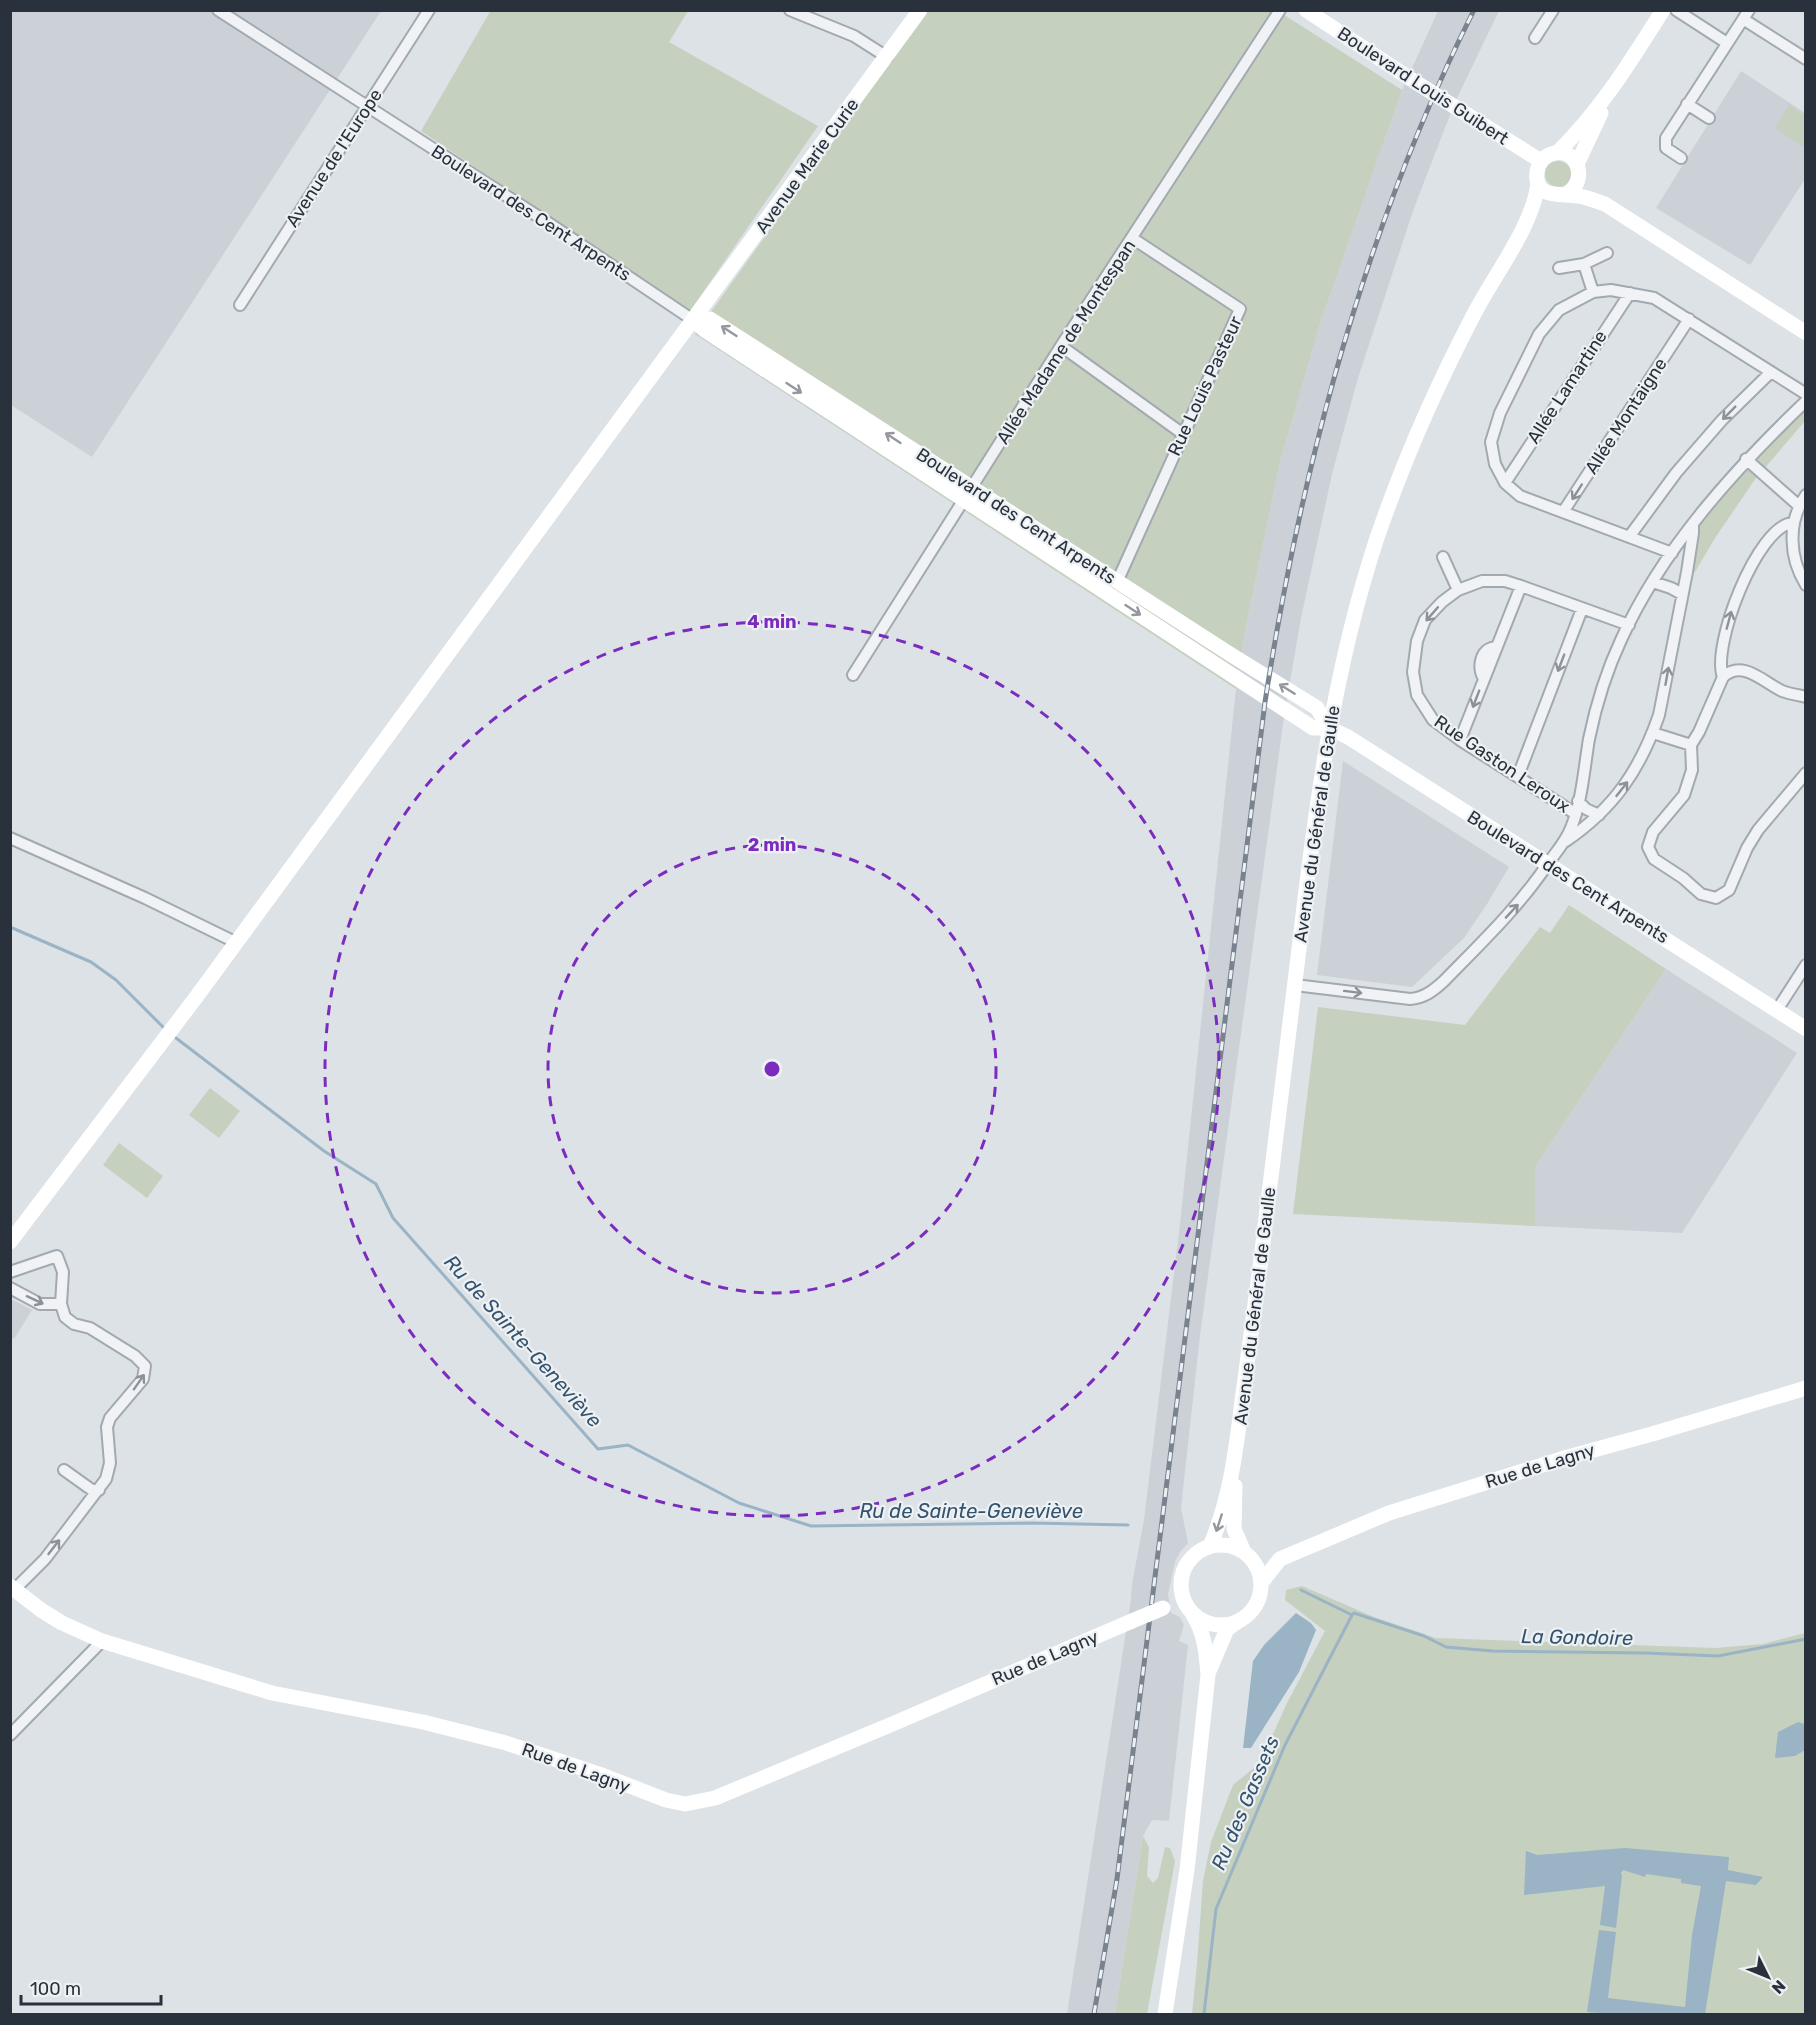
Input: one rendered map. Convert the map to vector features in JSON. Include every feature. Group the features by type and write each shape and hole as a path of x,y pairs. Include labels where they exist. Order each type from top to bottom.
{"main road":[{"name":"Avenue Marie Curie","path":"10,1242 197,996 920,10"},
{"name":"Boulevard Louis Guibert","path":"1306,10 1455,108 1541,161"},
{"name":"Avenue du Général de Gaulle","path":"1247,1555 1234,1529 1235,1459 1315,815 1329,728 1352,622 1377,539 1405,462 1476,309 1526,224 1534,202 1538,183 1536,175 1541,161 1557,153 1609,94 1663,10"},
{"name":"Avenue du Général de Gaulle","path":"1526,224 1576,185 1578,168 1609,94"},
{"path":"1557,153 1572,158 1585,182 1605,204"},
{"path":"1538,183 1545,192 1582,196 1605,204 1806,333"},
{"name":"Boulevard des Cent Arpents","path":"693,320 710,319 1314,728 1329,728 1348,738 1806,1029"},
{"name":"Boulevard des Cent Arpents","path":"969,494 1117,582 1317,708 1329,728"},
{"name":"Rue de Lagny","path":"1261,1583 1280,1559 1389,1513 1568,1457 1806,1388"},
{"name":"Avenue du Général de Gaulle","path":"1210,1546 1219,1525 1235,1459"},
{"path":"1166,2014 1187,1870 1208,1675 1202,1629 1183,1600 1180,1587 1182,1573 1188,1561 1198,1552 1210,1546 1228,1545 1247,1555 1256,1565 1261,1583 1260,1596 1255,1607 1247,1616 1227,1629 1208,1675"},
{"name":"Rue de Lagny","path":"1247,1555 1280,1559"},
{"path":"1163,1608 1172,1601 1180,1587"},
{"name":"Rue de Lagny","path":"12,1588 62,1623 102,1641 273,1693 423,1722 506,1743 666,1800 685,1804 712,1800 1163,1608"},
{"path":"1163,1608 1176,1608 1214,1625 1237,1622"}],"street":[{"name":"Boulevard des Cent Arpents","path":"218,10 553,226 693,320"},
{"name":"Avenue de l'Europe","path":"240,305 429,10"},
{"path":"790,10 819,16 887,57"},
{"name":"Allée Madame de Montespan","path":"853,675 1061,346 1280,10"},
{"path":"1535,38 1553,10"},
{"path":"1676,10 1727,43"},
{"path":"1681,159 1668,150 1665,138 1746,15 1806,59"},
{"path":"1688,104 1709,118"},
{"name":"Rue Louis Pasteur","path":"1117,582 1240,309 1132,238"},
{"path":"1559,268 1584,264 1607,253"},
{"path":"1584,264 1593,292"},
{"path":"1671,553 1520,496 1505,483 1496,464 1491,442 1500,413 1539,334 1559,310 1593,292 1611,290 1654,298 1806,393"},
{"name":"Allée Lamartine","path":"1505,483 1630,293"},
{"name":"Allée Montaigne","path":"1563,512 1689,319"},
{"path":"1061,346 1183,434"},
{"path":"1629,537 1676,472 1722,420 1771,372"},
{"path":"1295,985 1410,999 1426,995 1444,981 1519,904 1563,843 1576,814 1595,709 1609,669 1629,625 1653,582 1671,553 1724,484 1746,459 1806,401"},
{"path":"1746,459 1798,505"},
{"path":"1806,495 1798,505 1792,523 1794,554 1806,585"},
{"path":"1723,677 1720,671 1720,652 1732,608 1742,583 1768,541 1780,527 1792,523"},
{"path":"1563,843 1599,815 1630,778 1639,765 1653,733 1661,705 1693,525"},
{"path":"1443,557 1458,590"},
{"name":"Rue Gaston Leroux","path":"1576,814 1460,740 1433,720 1417,695 1413,672 1417,641 1425,620 1442,602 1458,590 1482,581 1505,581 1629,625"},
{"path":"1653,582 1682,594"},
{"path":"1460,740 1521,586"},
{"path":"1518,776 1582,609"},
{"path":"1806,697 1784,692 1748,671 1736,670 1728,672 1723,677 1691,745 1692,770 1684,795 1653,832 1648,847 1654,860 1683,878 1701,894 1716,898 1729,890 1747,848 1758,830 1806,773"},
{"path":"1653,733 1691,745"},
{"path":"1578,801 1586,809 1599,815"},
{"path":"10,838 145,898 236,942"},
{"path":"1777,1010 1806,965"},
{"path":"10,1272 57,1256 63,1272 62,1311 67,1319 90,1328 135,1356 145,1366 143,1379 110,1418 107,1427 110,1463 106,1479 45,1559 12,1588"},
{"path":"10,1287 40,1304 61,1304"},
{"path":"64,1470 92,1490 99,1490"},
{"path":"10,1735 102,1641"}],"shaded area":[{"path":"10,11 381,11 92,457 11,405"},
{"path":"1438,11 1499,11 1455,102 1414,208 1358,378 1332,474 1301,618 1284,717 1200,1335 1181,1508 1188,1543 1175,1562 1168,1594 1171,1613 1180,1617 1184,1625 1179,1641 1188,1645 1169,1821 1152,1820 1143,1836 1115,2014 1067,2014 1132,1584 1144,1520 1180,1224 1236,689 1245,631 1280,462 1319,327 1402,90"},
{"path":"1741,71 1805,113 1805,179 1750,265 1656,208"},
{"path":"1343,761 1509,867 1464,938 1412,987 1317,975"},
{"path":"1666,969 1797,1053 1682,1233 1535,1226 1535,1167"},
{"path":"13,1300 32,1310 14,1339 10,1337"}],"green space":[{"path":"491,10 688,11 669,42 818,126 690,311 421,131"},
{"path":"927,11 1278,11 1402,90 1319,327 1280,462 1245,631 1236,689 695,334"},
{"path":"1789,105 1805,116 1805,148 1775,128"},
{"path":"1558,161 1567,165 1571,174 1567,183 1558,187 1549,183 1545,174 1549,165"},
{"path":"1805,407 1805,421 1763,470 1758,464 1758,454"},
{"path":"1744,469 1758,475 1695,572 1691,570 1698,524"},
{"path":"1569,905 1666,969 1535,1167 1535,1226 1293,1214 1318,1007 1465,1025 1540,927 1550,933"},
{"path":"210,1088 240,1111 219,1138 189,1115"},
{"path":"119,1143 163,1176 147,1198 103,1165"},
{"path":"1302,1586 1374,1617 1436,1638 1716,1648 1763,1644 1805,1633 1805,2014 1192,2014 1203,1881 1211,1842 1233,1785 1260,1763 1287,1703 1325,1631 1285,1600 1286,1590"},
{"path":"1143,1836 1149,1847 1147,1876 1153,1883 1158,1878 1165,1847 1170,1848 1175,1861 1147,2014 1115,2014"}],"water":[{"path":"1296,1613 1311,1623 1316,1630 1299,1672 1251,1748 1243,1748 1253,1661 1264,1645"},
{"path":"1798,1722 1805,1724 1805,1750 1795,1756 1775,1758 1778,1732"},
{"path":"1625,1848 1729,1857 1728,1870 1763,1877 1756,1885 1726,1881 1705,2014 1587,2012 1599,1930 1616,1932 1608,1998 1685,2007 1692,1935 1701,1886 1681,1883 1681,1879 1646,1874 1645,1877 1623,1870 1616,1928 1600,1925 1605,1886 1524,1895 1526,1851 1537,1855"}],"waterway":[{"name":"Ru de Sainte-Geneviève","path":"10,927 91,962 116,980 163,1027"},
{"name":"Ru de Sainte-Geneviève","path":"176,1038 324,1151 376,1184 393,1218 598,1449 628,1445 739,1503 811,1526 1032,1523 1128,1525"},
{"name":"Ru de Sainte-Geneviève","path":"1301,1590 1352,1615"},
{"name":"La Gondoire","path":"1352,1615 1354,1613 1424,1636 1446,1647 1493,1651 1718,1656 1806,1639"},
{"name":"Ru des Gassets","path":"1204,2014 1216,1909 1285,1745 1352,1615"}],"railway":[{"path":"1094,2014 1117,1879 1265,702 1280,613 1319,436 1370,262 1435,92 1474,10"}]}
